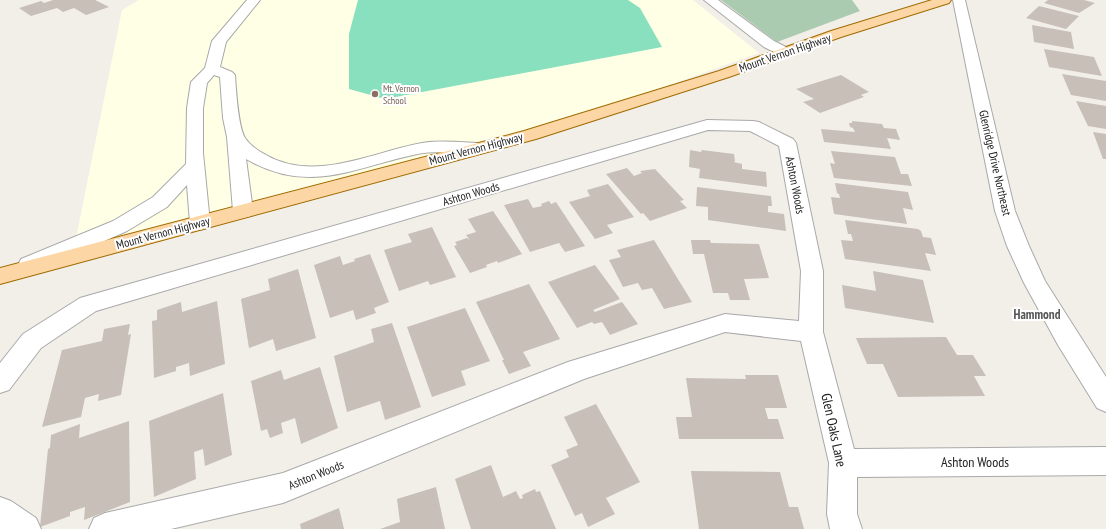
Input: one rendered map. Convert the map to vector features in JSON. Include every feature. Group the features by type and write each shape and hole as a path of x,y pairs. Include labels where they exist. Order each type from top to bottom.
{"main road":[{"name":"Mount Vernon Highway","path":"4,274 530,135 612,110 945,0"}],"street":[{"path":"200,223 195,164 195,108 199,82 212,69 218,41 254,0"},
{"path":"710,0 769,44 785,52"},
{"name":"Glenridge Drive Northeast","path":"960,0 1007,218 1035,283 1106,400"},
{"path":"212,69 227,75 242,211"},
{"name":"Ashton Woods","path":"0,382 32,340 88,304 707,125 753,126 787,143 812,271 811,332 725,323 577,370 283,488 105,529"},
{"path":"235,138 248,152 264,163 304,171 327,171 424,148 477,148"},
{"path":"4,274 120,226 160,202 195,164"},
{"name":"Glen Oaks Lane","path":"811,332 843,463 842,514 846,529"},
{"name":"Ashton Woods","path":"843,463 1106,461"},
{"path":"0,512 25,529"}],"shaded area":[{"name":"Mt. Vernon School","path":"139,0 693,0 759,53 530,135 71,263 122,10"},
{"path":"721,0 852,0 860,11 777,42"}],"green space":[{"path":"358,0 628,0 640,8 662,47 385,99 349,89 349,34"}],"building":[{"path":"53,0 95,0 109,7 86,15 74,8 63,12 57,8 31,16 19,8 41,1 44,3"},
{"path":"1048,0 1084,0 1095,3 1079,13 1044,3"},
{"path":"1039,6 1079,16 1066,29 1026,18"},
{"path":"1032,25 1071,32 1074,49 1034,42"},
{"path":"1044,49 1094,57 1102,76 1049,67"},
{"path":"1062,74 1106,81 1106,101 1071,95"},
{"path":"841,75 869,92 861,95 864,97 820,113 803,102 814,99 796,89"},
{"path":"1076,101 1106,106 1106,129 1088,126"},
{"path":"852,121 882,124 884,128 896,129 900,140 887,138 891,149 824,142 821,129 855,132 853,128 850,127 849,123 852,123"},
{"path":"1093,132 1106,134 1106,159 1103,159"},
{"path":"690,150 734,154 734,162 742,164 742,169 766,172 767,187 699,178 700,169 689,167"},
{"path":"831,151 895,157 901,174 908,174 912,186 834,178 830,163 835,164"},
{"path":"627,168 634,176 642,173 640,171 655,169 684,200 680,201 687,208 650,221 643,213 641,214 606,174"},
{"path":"835,183 908,192 913,210 903,208 907,224 834,214 831,197 840,198 839,194 837,193"},
{"path":"608,184 634,217 607,225 613,233 595,239 569,202 590,196 587,190"},
{"path":"697,187 771,196 772,206 768,206 768,212 784,214 786,231 708,220 708,207 696,206"},
{"path":"528,199 533,208 542,206 541,204 549,201 551,204 556,202 585,246 565,252 559,243 530,252 504,205"},
{"path":"493,211 522,254 498,263 497,261 486,265 487,267 470,273 454,246 457,245 455,242 467,238 470,240 466,235 476,232 468,219"},
{"path":"845,220 918,229 921,231 923,237 931,238 936,255 925,253 931,271 845,259 841,240 853,241 851,234 848,234"},
{"path":"432,227 456,277 430,285 428,281 399,291 384,250 412,242 408,234"},
{"path":"654,240 692,302 664,309 652,288 642,290 638,283 623,287 609,260 621,257 617,250"},
{"path":"691,240 710,240 711,243 759,244 769,278 744,279 750,300 730,300 728,293 713,293 704,254 693,254"},
{"path":"370,254 389,302 374,308 376,313 356,320 353,310 330,318 314,265 340,256 343,265 355,261 354,259"},
{"path":"595,265 620,299 593,310 595,312 622,302 638,324 610,335 602,322 594,324 592,322 577,328 548,282"},
{"path":"298,269 316,338 276,351 273,339 249,348 241,299 270,290 268,279"},
{"path":"873,271 923,280 934,323 845,308 842,285 876,291"},
{"path":"529,284 560,339 523,352 531,366 509,374 502,360 504,360 476,302"},
{"path":"217,301 225,364 190,376 189,363 176,367 176,371 154,378 152,321 157,320 157,310 181,302 182,312"},
{"path":"465,308 490,361 461,371 466,385 432,397 407,327"},
{"path":"392,323 421,407 385,420 380,401 347,412 334,356 374,342 371,329"},
{"path":"130,324 128,335 131,334 121,395 98,401 99,394 85,398 81,417 42,427 62,350 102,341 104,329"},
{"path":"946,337 957,355 973,355 986,376 974,376 985,396 898,397 883,364 867,364 856,338"},
{"path":"320,367 338,428 301,444 295,418 281,423 283,433 270,438 267,429 261,431 251,381 281,370 284,380"},
{"path":"745,375 778,375 787,408 765,408 768,419 778,419 784,439 679,439 676,417 692,417 686,378 746,379"},
{"path":"223,393 232,455 205,466 203,449 194,452 196,479 154,497 149,421"},
{"path":"596,404 640,482 606,498 615,514 588,527 582,513 575,516 551,465 569,457 566,450 578,445 564,417"},
{"path":"129,421 130,502 84,520 85,507 70,512 70,516 40,527 48,449 50,448 51,435 80,424 79,438"},
{"path":"491,465 503,497 516,491 520,499 523,498 522,495 535,489 536,492 540,491 556,529 471,529 455,479"},
{"path":"691,471 780,472 789,507 798,507 804,529 699,529"},
{"path":"436,487 445,529 380,529 400,522 397,499"},
{"path":"339,508 344,529 301,529 300,524"}],"place":[{"name":"Mt. Vernon School","path":"375,94"}],"district":[{"name":"Hammond","path":"1037,314"}]}
